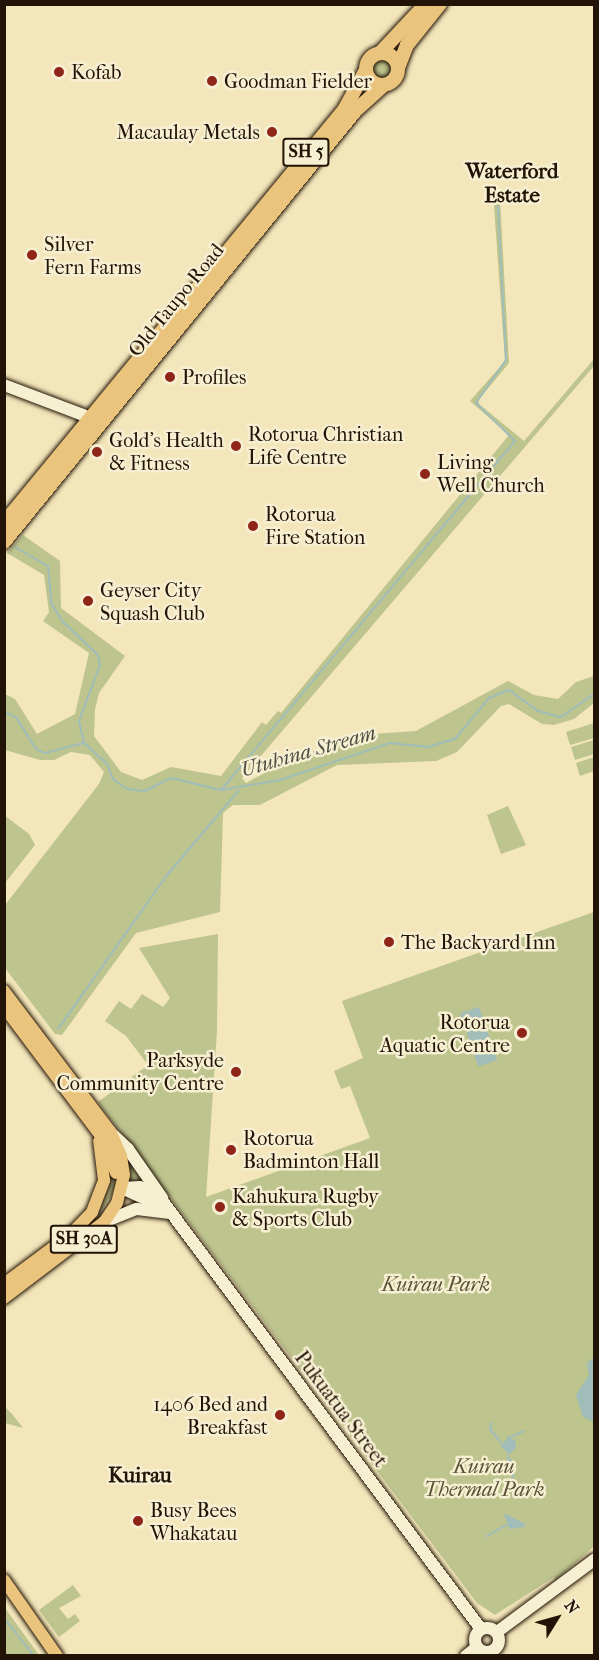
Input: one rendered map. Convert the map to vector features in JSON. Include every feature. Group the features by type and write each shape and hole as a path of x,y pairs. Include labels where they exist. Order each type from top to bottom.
{"highway":[{"name":"SH 5","path":"366,70 370,58 380,53 426,4"},
{"name":"SH 5","path":"383,86 393,81 407,45 440,4"},
{"path":"380,53 393,58 398,68"},
{"path":"366,70 371,82 383,86"},
{"name":"Old Taupo Road","path":"4,542 93,422 344,110 366,70"},
{"name":"Old Taupo Road","path":"4,523 93,422 356,110 383,86"}],"main road":[{"path":"4,385 93,422"},
{"name":"SH 30A","path":"4,991 110,1131 121,1156 122,1188 104,1222 4,1298"},
{"name":"SH 30A","path":"4,1007 87,1118 99,1142 104,1170 98,1199 85,1221 4,1284"},
{"path":"85,1221 100,1213 122,1188 109,1148 87,1118"},
{"path":"110,1131 128,1149 167,1208"},
{"name":"Pukuatua Street","path":"122,1188 167,1208 481,1629"},
{"path":"104,1222 137,1209 167,1208"},
{"path":"477,1647 475,1638 481,1629 497,1632 594,1560"},
{"path":"4,1580 57,1656"},
{"path":"4,1597 48,1656"},
{"path":"477,1647 494,1653 499,1642 497,1632"},
{"path":"466,1656 477,1647"}],"green space":[{"path":"381,57 390,60 393,69 390,78 381,81 372,78 369,69 372,60"},
{"path":"500,199 509,363 479,399 479,404 524,441 594,359 594,366 242,778 246,783 290,759 358,735 416,731 508,681 534,695 558,699 576,682 594,676 594,703 574,719 554,725 542,724 509,704 501,706 457,752 436,761 337,765 260,805 233,805 223,813 220,912 136,933 62,1035 55,1034 5,968 5,905 99,784 104,772 90,755 71,752 54,760 40,760 5,750 5,694 15,699 37,734 75,714 89,653 43,621 49,612 44,575 7,553 23,535 60,561 61,608 125,656 99,693 95,709 94,736 121,772 142,780 171,767 221,776 262,722 266,725 278,711 281,713 509,435 470,401 505,361 494,206"},
{"path":"594,723 594,738 570,745 566,732"},
{"path":"594,740 594,754 575,760 571,747"},
{"path":"594,757 594,771 580,776 576,763"},
{"path":"508,806 526,845 501,854 487,815"},
{"path":"4,815 29,834 35,845 5,883"},
{"name":"Kuirau Park","path":"594,912 594,1546 555,1581 554,1577 495,1615 477,1603 98,1102 148,1065 126,1036 105,1021 119,1001 131,1009 142,994 163,1007 170,998 139,948 218,934 217,1031 206,1197 370,1138 350,1086 341,1089 334,1071 363,1058 342,1001"},
{"path":"126,1153 155,1190 129,1182"},
{"path":"112,1162 116,1188 101,1210 109,1168"},
{"path":"5,1407 12,1414 23,1428 5,1423"},
{"path":"73,1585 81,1596 59,1608 68,1619 75,1614 80,1621 59,1637 39,1610"},
{"path":"5,1608 39,1655 5,1655"}],"water":[{"path":"479,1007 497,1060 478,1066 460,1014"},
{"path":"594,1357 594,1422 583,1417 576,1395 589,1375 587,1363"},
{"path":"508,1438 515,1440 516,1448 508,1456 515,1464 512,1499 511,1470 506,1465 508,1453 500,1446"},
{"path":"504,1513 525,1524 525,1527 509,1529"}],"waterway":[{"path":"221,790 515,441 476,403 506,360 498,206"},
{"path":"15,547 48,566 51,603 63,622 98,655 100,665 79,721 84,743"},
{"name":"Utuhina Stream","path":"4,712 16,717 36,749 45,753 84,743 107,764 113,779 127,789 145,791 171,778 221,790 280,780 390,743 428,747 455,739 489,698 509,690 538,711 561,717 594,694"},
{"path":"58,1029 167,875 239,790"},
{"path":"491,1423 490,1429 501,1442"},
{"path":"508,1438 524,1431"},
{"path":"487,1536 506,1525"},
{"path":"4,1618 34,1656"}],"place":[{"name":"Kofab","path":"59,72"},
{"name":"Goodman Fielder","path":"212,81"},
{"name":"Macaulay Metals","path":"272,132"},
{"name":"Silver Fern Farms","path":"32,255"},
{"name":"Profiles","path":"170,377"},
{"name":"Rotorua Christian Life Centre","path":"236,446"},
{"name":"Gold's Health & Fitness","path":"97,452"},
{"name":"Living Well Church","path":"425,474"},
{"name":"Rotorua Fire Station","path":"253,526"},
{"name":"Geyser City Squash Club","path":"88,601"},
{"name":"The Backyard Inn","path":"389,942"},
{"name":"Rotorua Aquatic Centre","path":"522,1033"},
{"name":"Parksyde Community Centre","path":"236,1072"},
{"name":"Rotorua Badminton Hall","path":"231,1150"},
{"name":"Kahukura Rugby & Sports Club","path":"220,1207"},
{"name":"1406 Bed and Breakfast","path":"280,1415"},
{"name":"Busy Bees Whakatau","path":"138,1521"}],"district":[{"name":"Waterford Estate","path":"512,183"},
{"name":"Kuirau","path":"140,1475"}],"park label":[{"name":"Kuirau Thermal Park","path":"484,1478"}]}
